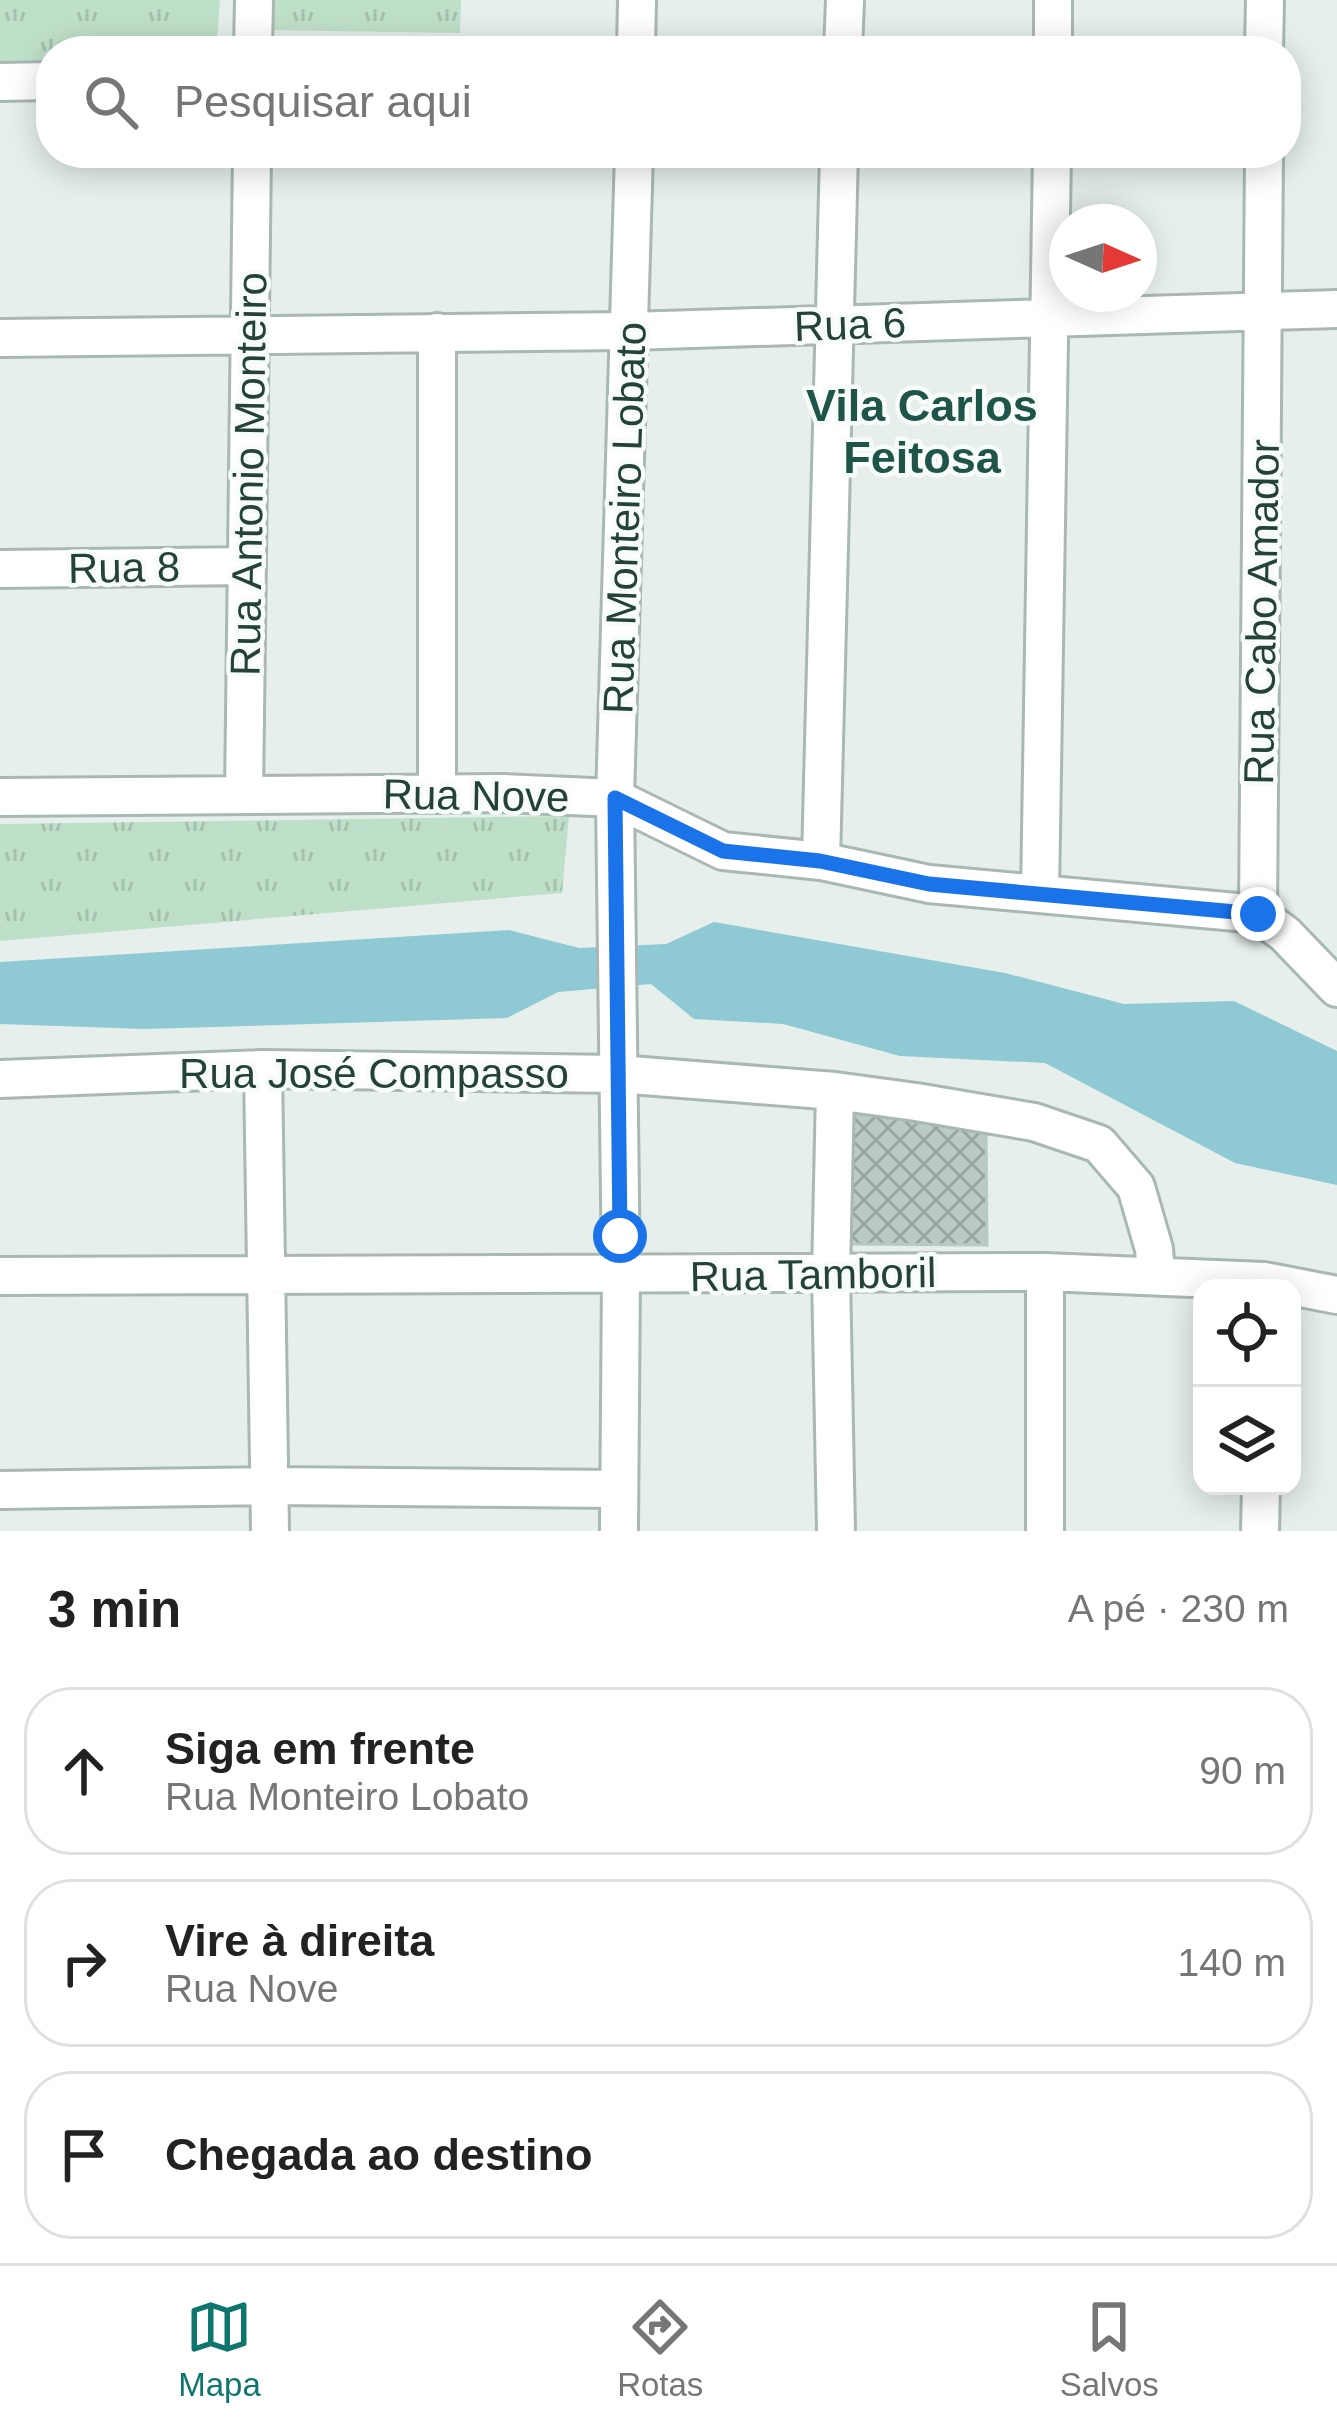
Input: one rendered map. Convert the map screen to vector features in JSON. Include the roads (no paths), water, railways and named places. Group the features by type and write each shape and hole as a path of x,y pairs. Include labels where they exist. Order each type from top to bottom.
{"street":[{"path":"253,36 254,0"},
{"path":"636,36 637,0"},
{"path":"844,36 845,0"},
{"path":"1053,0 1053,36"},
{"path":"1264,36 1265,0"},
{"path":"0,82 36,81"},
{"name":"Rua Antonio Monteiro","path":"244,795 252,168"},
{"name":"Rua Monteiro Lobato","path":"619,1531 615,798 634,168"},
{"path":"820,861 839,168"},
{"path":"1040,894 1052,168"},
{"path":"1264,168 1264,310"},
{"name":"Rua 6","path":"0,338 630,332 1337,309"},
{"name":"Rua Cabo Amador","path":"1258,914 1264,310"},
{"path":"436,332 436,794"},
{"name":"Rua 8","path":"0,569 247,566"},
{"name":"Rua Nove","path":"0,797 436,794 615,798 723,851 820,861 929,884 1258,914"},
{"path":"1258,914 1285,934 1337,988"},
{"path":"263,1069 270,1531"},
{"name":"Rua José Compasso","path":"0,1079 263,1069 618,1075 836,1090 1034,1122 1099,1144 1136,1187 1147,1217 1156,1274"},
{"path":"836,1090 831,1275 836,1531"},
{"path":"1045,1272 1045,1531"},
{"name":"Rua Tamboril","path":"0,1276 1045,1272 1210,1279"},
{"name":"Rua Tamboril","path":"1301,1290 1337,1295"},
{"path":"0,1490 619,1489"},
{"path":"1260,1531 1261,1495"}],"water":[{"path":"714,922 1005,973 1124,1004 1234,1001 1337,1051 1337,1185 1235,1163 1045,1063 900,1056 783,1024 694,1019 651,984 558,992 507,1018 145,1029 0,1024 0,962 509,930 579,948 666,944"}],"district":[{"name":"Vila Carlos Feitosa","path":"922,431"}]}
